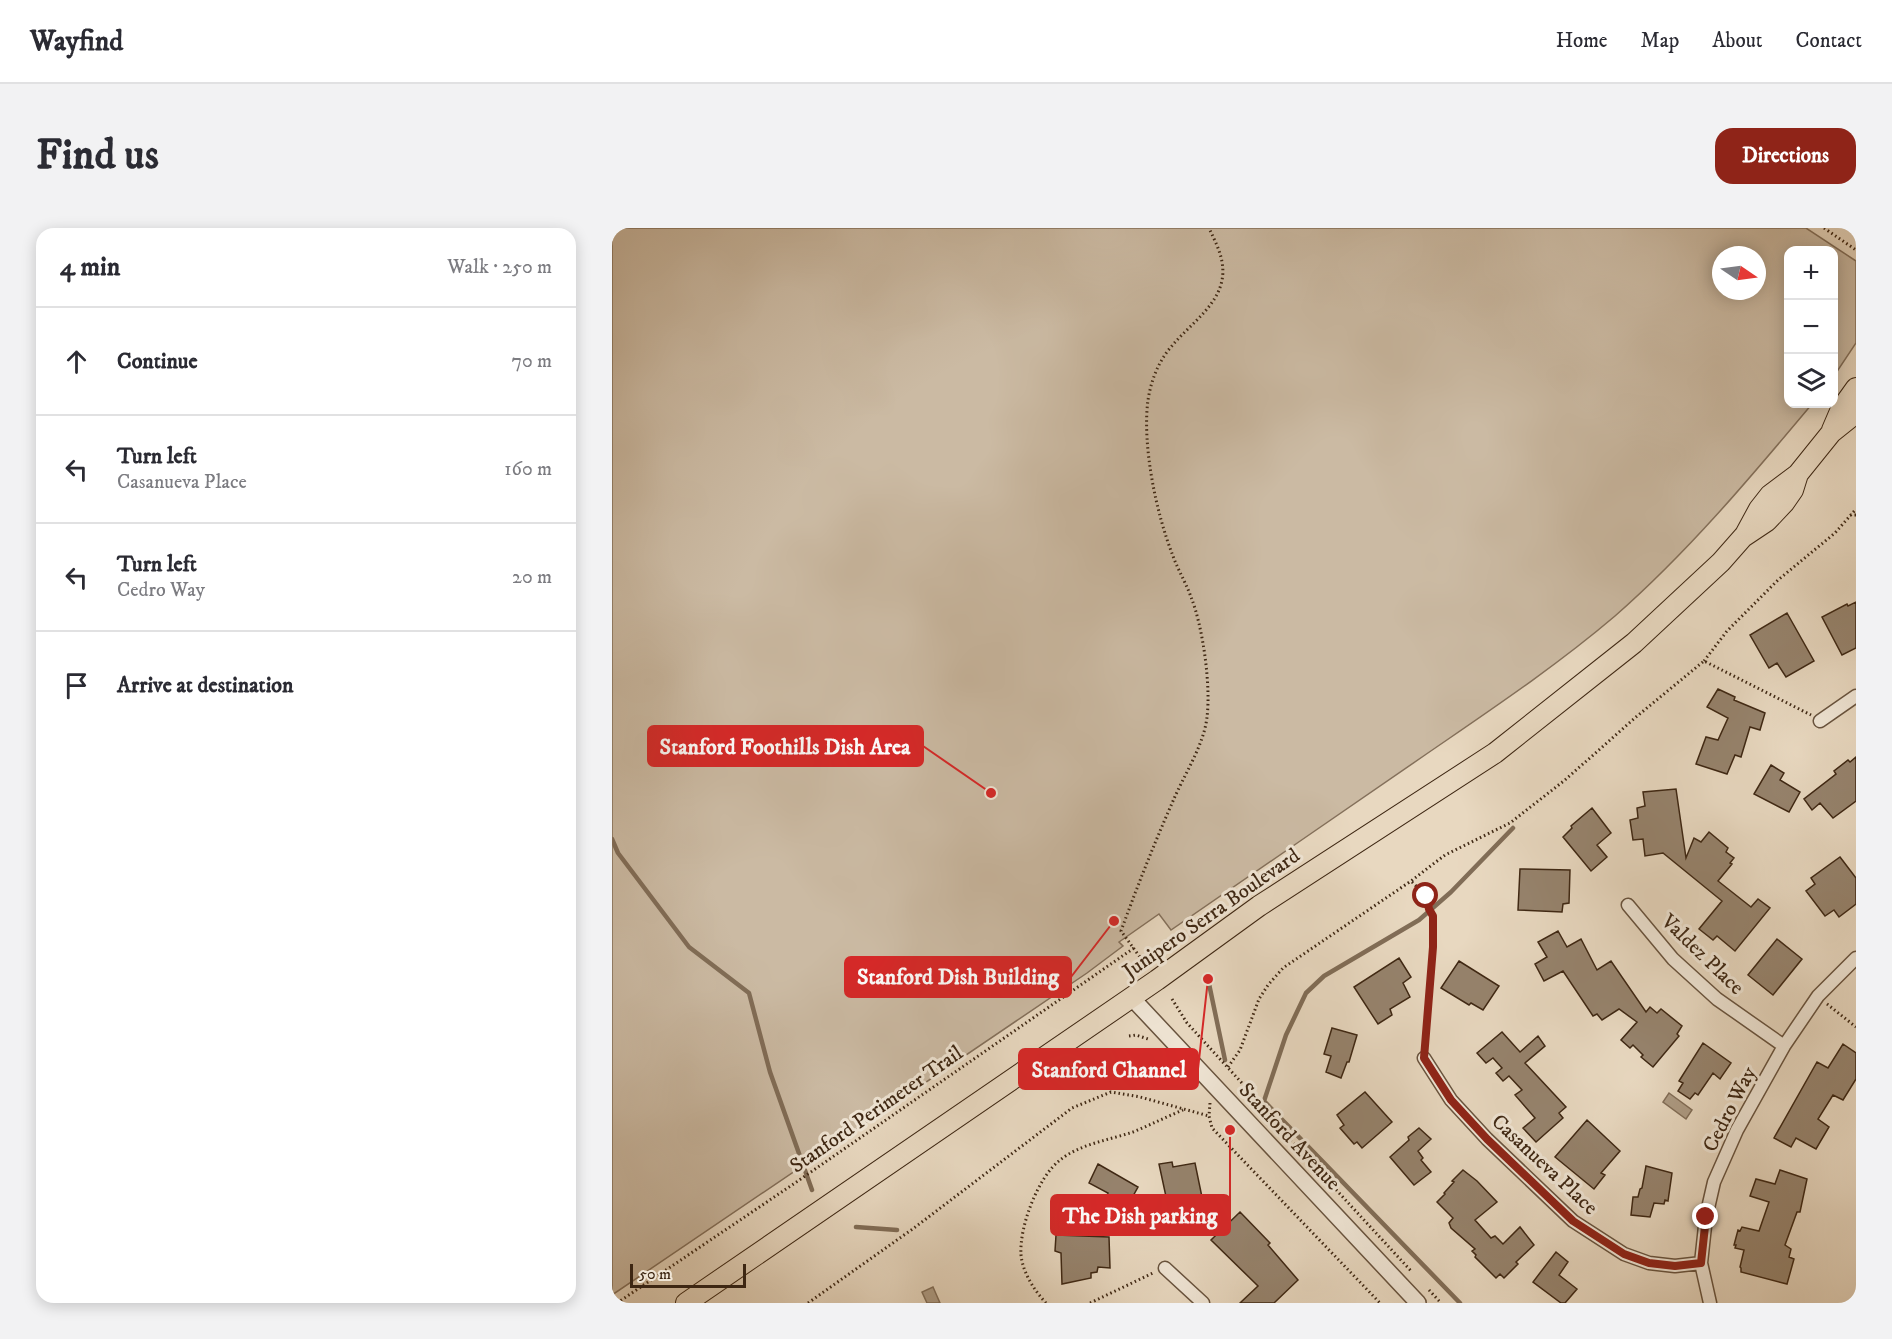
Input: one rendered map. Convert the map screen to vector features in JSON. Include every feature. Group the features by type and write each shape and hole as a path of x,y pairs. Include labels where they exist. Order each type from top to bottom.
{"main road":[{"name":"Junipero Serra Boulevard","path":"1831,433 1841,409 1856,388"},
{"name":"Junipero Serra Boulevard","path":"686,1303 1131,997 1259,906 1496,753 1634,643 1720,562 1743,537 1770,495 1798,474 1831,433 1856,413"}],"street":[{"path":"1820,720 1856,696"},
{"name":"Valdez Place","path":"1628,905 1673,958 1717,999 1784,1046"},
{"name":"Cedro Way","path":"1710,1303 1701,1263 1706,1217 1714,1182 1737,1130 1784,1046 1818,996 1856,958"},
{"name":"Stanford Avenue","path":"1131,997 1418,1303"},
{"name":"Casanueva Place","path":"1424,1058 1451,1100 1487,1139 1573,1221 1624,1254 1649,1263 1675,1266 1701,1263"},
{"path":"1165,1268 1203,1303"}],"path":[{"path":"1145,964 1121,931 1173,801 1204,733 1208,717 1202,635 1191,597 1172,555 1160,514 1147,449 1146,419 1150,388 1161,361 1171,347 1209,308 1220,286 1222,262 1209,228"},
{"path":"1824,228 1856,250"},
{"path":"1228,1067 1240,1050 1259,999 1283,968 1411,881 1445,855 1510,823 1565,780 1704,661 1727,632 1778,580 1835,533 1856,509"},
{"path":"1850,515 1856,515"},
{"path":"1704,661 1820,720"},
{"path":"1411,881 1426,896 1433,916 1433,947 1424,1058"},
{"name":"Stanford Perimeter Trail","path":"617,1303 795,1183 1134,948"},
{"path":"1818,996 1856,1027"},
{"path":"1172,999 1187,1023 1228,1067 1280,1129 1416,1277"},
{"path":"1129,1036 1145,1037 1155,1042"},
{"path":"808,1303 914,1228 1072,1108 1111,1092 1209,1116"},
{"path":"1210,1103 1209,1116 1212,1128 1380,1303"},
{"path":"1046,1303 1027,1277 1021,1255 1022,1231 1036,1192 1059,1161 1075,1151 1134,1131 1185,1109"},
{"path":"1090,1303 1165,1268"},
{"path":"1424,1286 1441,1303"}],"shaded area":[{"path":"612,228 1806,228 1833,246 1784,246 1784,408 1809,408 1742,487 1642,592 1569,653 1521,688 1171,930 1159,914 1119,942 1123,946 1087,973 612,1295"},
{"path":"1838,249 1856,261 1856,343 1838,370"},
{"path":"1669,1093 1692,1110 1686,1119 1663,1102"},
{"path":"933,1287 940,1303 927,1303 922,1292"}],"building":[{"path":"1856,602 1856,648 1842,655 1822,617 1847,604 1848,606"},
{"path":"1787,613 1814,661 1786,677 1777,663 1769,668 1750,635"},
{"path":"1718,689 1735,697 1734,700 1765,713 1760,730 1750,727 1741,757 1735,755 1727,774 1696,764 1706,737 1718,740 1728,718 1707,707"},
{"path":"1856,757 1856,801 1833,818 1820,803 1812,810 1804,799 1836,774 1834,771"},
{"path":"1771,765 1784,773 1780,780 1800,792 1789,812 1754,794"},
{"path":"1676,789 1686,858 1694,838 1701,842 1709,832 1728,848 1726,852 1734,858 1718,881 1751,907 1758,899 1770,908 1735,951 1717,936 1713,940 1699,929 1722,901 1663,853 1645,856 1643,839 1633,840 1630,820 1638,818 1637,808 1645,806 1643,792"},
{"path":"1592,808 1611,833 1597,845 1607,857 1591,871 1563,837 1572,828 1571,826"},
{"path":"1840,857 1856,878 1856,904 1839,917 1834,910 1825,916 1806,891 1815,884 1811,878"},
{"path":"1520,869 1570,870 1569,903 1563,904 1562,912 1518,910"},
{"path":"1558,931 1567,947 1581,939 1597,970 1611,961 1646,1012 1650,1007 1657,1013 1661,1009 1682,1026 1677,1034 1679,1036 1653,1067 1641,1057 1643,1055 1633,1045 1630,1048 1621,1040 1637,1022 1619,1009 1602,1020 1597,1014 1593,1016 1563,971 1544,981 1535,964 1547,957 1538,942"},
{"path":"1777,939 1802,959 1773,995 1748,975"},
{"path":"1399,958 1411,977 1403,983 1410,997 1390,1009 1392,1015 1378,1024 1354,987"},
{"path":"1459,961 1499,986 1483,1010 1471,1003 1469,1005 1441,988"},
{"path":"1332,1028 1357,1035 1349,1062 1341,1078 1326,1072 1331,1056 1324,1054"},
{"path":"1502,1032 1520,1052 1538,1036 1545,1046 1525,1063 1566,1107 1559,1113 1563,1118 1536,1142 1523,1128 1535,1118 1515,1095 1522,1090 1509,1076 1503,1081 1496,1073 1502,1068 1493,1058 1486,1063 1477,1053"},
{"path":"1703,1043 1731,1063 1720,1079 1713,1073 1698,1095 1695,1093 1690,1099 1678,1091 1683,1083 1679,1081"},
{"path":"1843,1044 1856,1053 1856,1079 1843,1100 1833,1095 1818,1119 1829,1127 1816,1149 1796,1138 1791,1147 1774,1138 1817,1062 1828,1068"},
{"path":"1365,1092 1392,1122 1362,1148 1357,1142 1354,1144 1340,1128 1344,1125 1337,1115"},
{"path":"1587,1120 1620,1151 1601,1173 1605,1175 1594,1189 1555,1157"},
{"path":"1419,1128 1431,1139 1418,1151 1423,1158 1421,1160 1431,1172 1414,1185 1390,1157"},
{"path":"1172,1162 1173,1167 1195,1163 1203,1202 1185,1206 1185,1203 1168,1206 1159,1164"},
{"path":"1098,1164 1138,1187 1122,1216 1126,1220 1119,1232 1094,1218 1108,1193 1089,1183"},
{"path":"1646,1166 1672,1173 1668,1201 1665,1200 1664,1204 1654,1203 1650,1217 1631,1215 1633,1197 1638,1197 1642,1188"},
{"path":"1463,1170 1497,1202 1475,1220 1491,1238 1495,1236 1503,1244 1520,1227 1534,1245 1516,1262 1518,1264 1504,1278 1500,1274 1496,1278 1475,1257 1472,1251 1475,1249 1451,1228 1449,1223 1453,1218 1437,1202"},
{"path":"1780,1170 1807,1179 1800,1212 1797,1212 1785,1245 1791,1249 1789,1257 1794,1259 1787,1284 1741,1272 1744,1250 1735,1248 1736,1245 1734,1245 1738,1230 1740,1231 1742,1227 1759,1231 1769,1202 1750,1196 1756,1179 1775,1184"},
{"path":"1240,1212 1270,1243 1268,1245 1298,1280 1274,1303 1240,1303 1258,1286 1211,1240"},
{"path":"1056,1235 1109,1237 1110,1268 1098,1267 1097,1272 1091,1273 1091,1278 1062,1284 1061,1253 1055,1251"},
{"path":"1556,1252 1568,1262 1559,1275 1577,1289 1565,1303 1561,1303 1533,1282"}],"waterway":[{"path":"1460,1303 1264,1101 1286,1035 1306,993 1324,976 1419,920 1451,892 1513,828"},
{"path":"612,839 618,853 689,947 749,993 770,1072 812,1190"},
{"path":"1208,979 1225,1060"},
{"path":"856,1227 897,1230"}],"place":[{"name":"Stanford Foothills Dish Area","path":"991,793"},
{"name":"Stanford Dish Building","path":"1114,921"},
{"name":"Stanford Channel","path":"1208,979"},
{"name":"The Dish parking","path":"1230,1130"}],"route":[{"path":"1426,896 1433,916 1433,947 1424,1058 1451,1100 1487,1139 1573,1221 1624,1254 1649,1263 1675,1266 1701,1263 1706,1217"}]}
